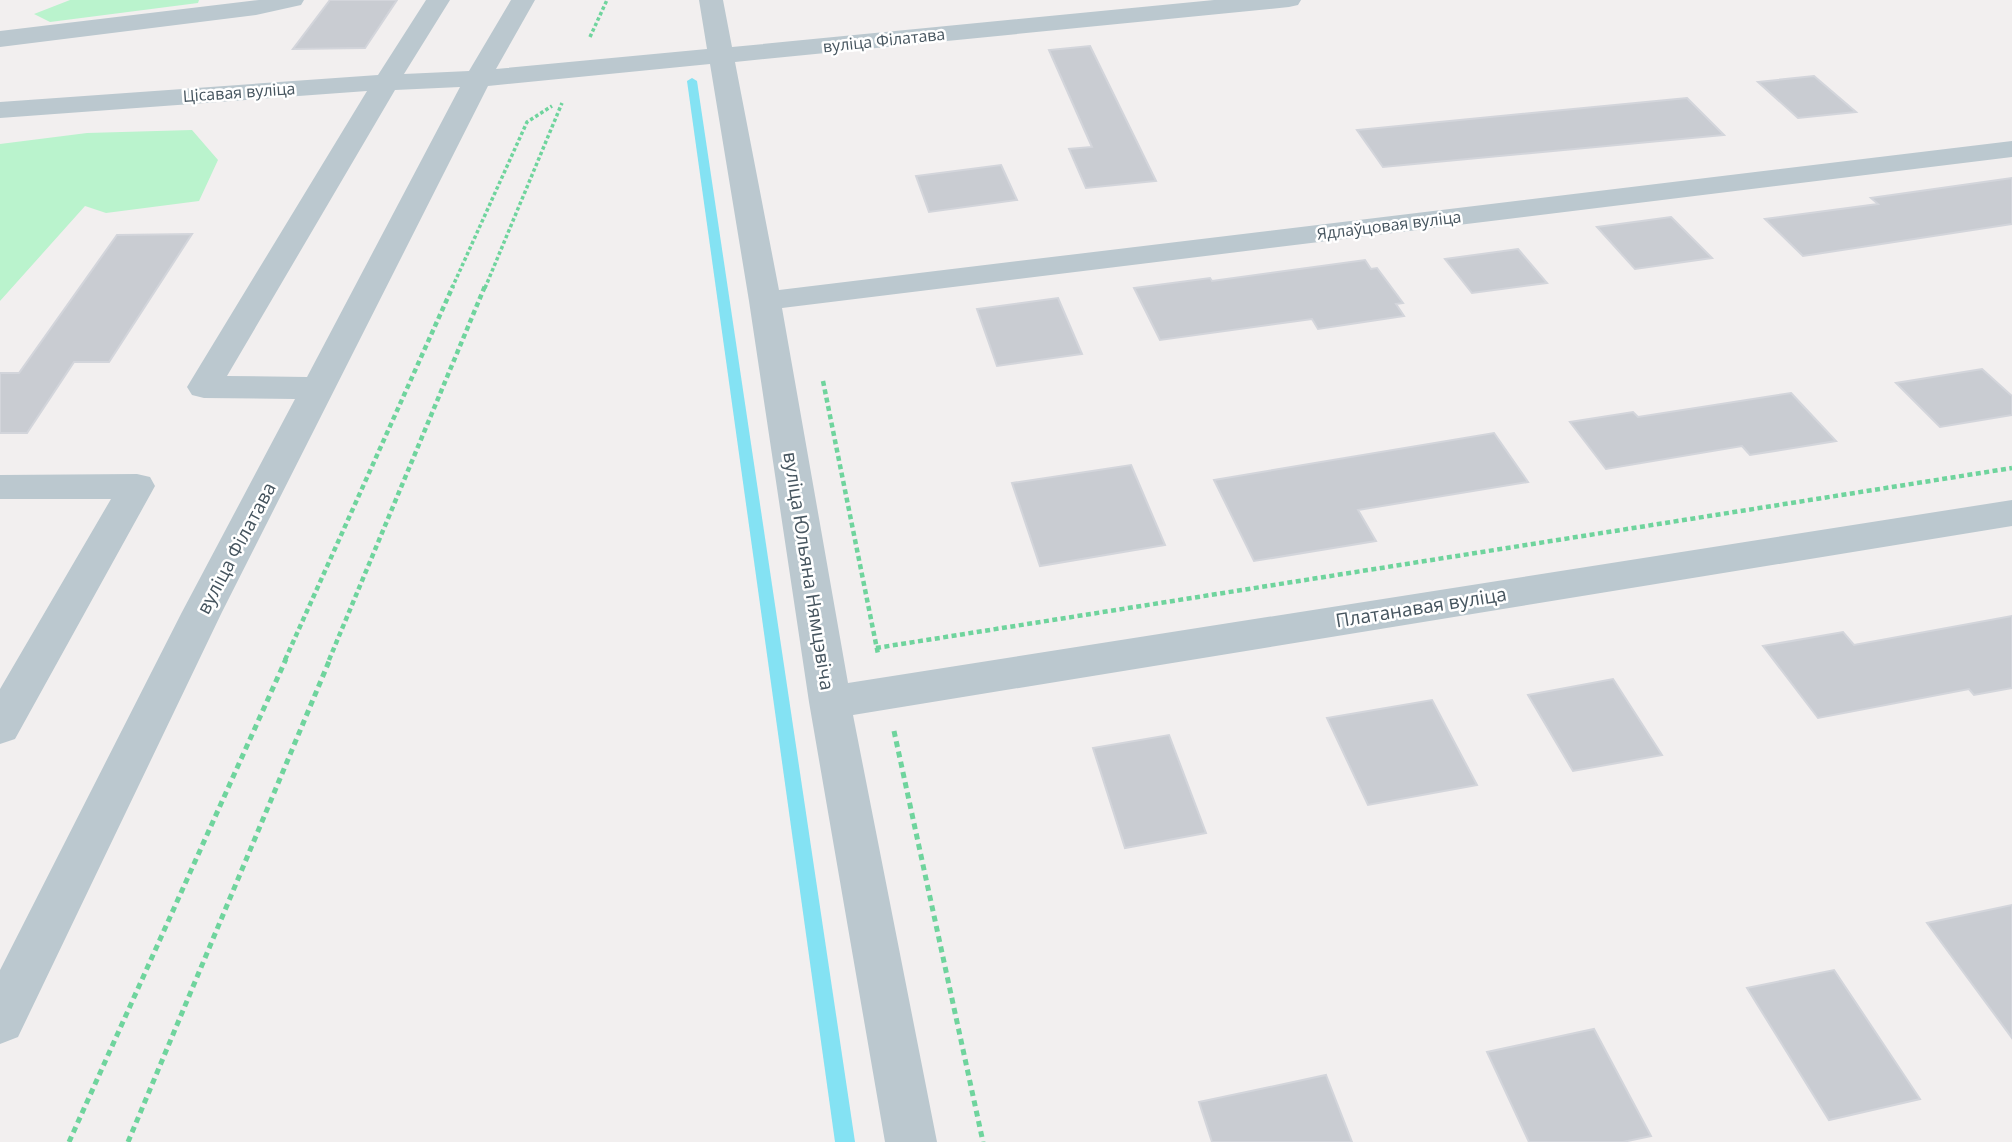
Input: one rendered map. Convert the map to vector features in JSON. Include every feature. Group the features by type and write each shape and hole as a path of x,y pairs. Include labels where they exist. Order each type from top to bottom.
{"street":[{"path":"0,39 256,8 292,0"},
{"path":"320,388 204,387 438,0"},
{"name":"вуліца Філатава","path":"0,1021 202,612 478,79 523,0"},
{"name":"вуліца Юльяна Нямцэвіча","path":"711,0 765,301 830,702 911,1142"},
{"name":"вуліца Філатава","path":"478,79 1289,0"},
{"name":"Цісавая вуліца","path":"0,110 386,82 478,79"},
{"name":"Ядлаўцовая вуліца","path":"765,301 2012,149"},
{"path":"0,487 137,486 0,727"},
{"name":"Платанавая вуліца","path":"830,702 2012,513"}],"path":[{"path":"577,70 607,0"},
{"path":"69,1142 527,122 564,98 128,1142"},
{"path":"822,377 876,648 983,1142"},
{"path":"876,648 2012,468"}],"green space":[{"path":"70,0 199,0 198,3 50,22 34,14"},
{"path":"192,130 218,160 199,201 106,213 85,206 0,301 0,144 87,133"}],"building":[{"path":"330,0 397,0 365,48 293,49"},
{"path":"1090,46 1156,181 1086,188 1069,149 1092,147 1049,50"},
{"path":"1814,76 1856,112 1798,118 1758,82"},
{"path":"1687,98 1724,135 1383,167 1357,130"},
{"path":"1001,165 1017,200 929,212 916,176"},
{"path":"2012,178 2012,224 1803,256 1765,219 1878,204 1871,198"},
{"path":"1671,217 1712,258 1635,269 1597,227"},
{"path":"192,234 109,362 74,362 27,433 0,433 0,373 19,373 117,235"},
{"path":"1518,249 1547,283 1472,293 1445,259"},
{"path":"1365,260 1371,269 1377,268 1403,303 1396,304 1404,316 1318,329 1312,319 1160,340 1134,288 1210,278 1212,281"},
{"path":"1058,298 1082,354 997,366 977,309"},
{"path":"1982,369 2012,396 2012,415 1940,427 1896,383"},
{"path":"1791,393 1836,441 1750,455 1742,446 1606,469 1570,422 1633,412 1638,417"},
{"path":"1494,433 1528,482 1358,510 1376,541 1254,561 1214,480"},
{"path":"1131,465 1165,545 1040,566 1012,483"},
{"path":"2012,616 2012,688 1974,695 1969,689 1818,718 1763,646 1843,632 1854,645"},
{"path":"1613,679 1662,755 1573,771 1528,695"},
{"path":"1432,700 1477,785 1368,805 1327,718"},
{"path":"1169,735 1206,833 1125,848 1093,748"},
{"path":"2012,905 2012,1038 1927,923"},
{"path":"1834,970 1920,1099 1829,1120 1747,988"},
{"path":"1594,1029 1651,1136 1623,1142 1529,1142 1487,1052"},
{"path":"1326,1075 1352,1142 1212,1142 1199,1102"}],"waterway":[{"path":"692,81 845,1142"}]}
